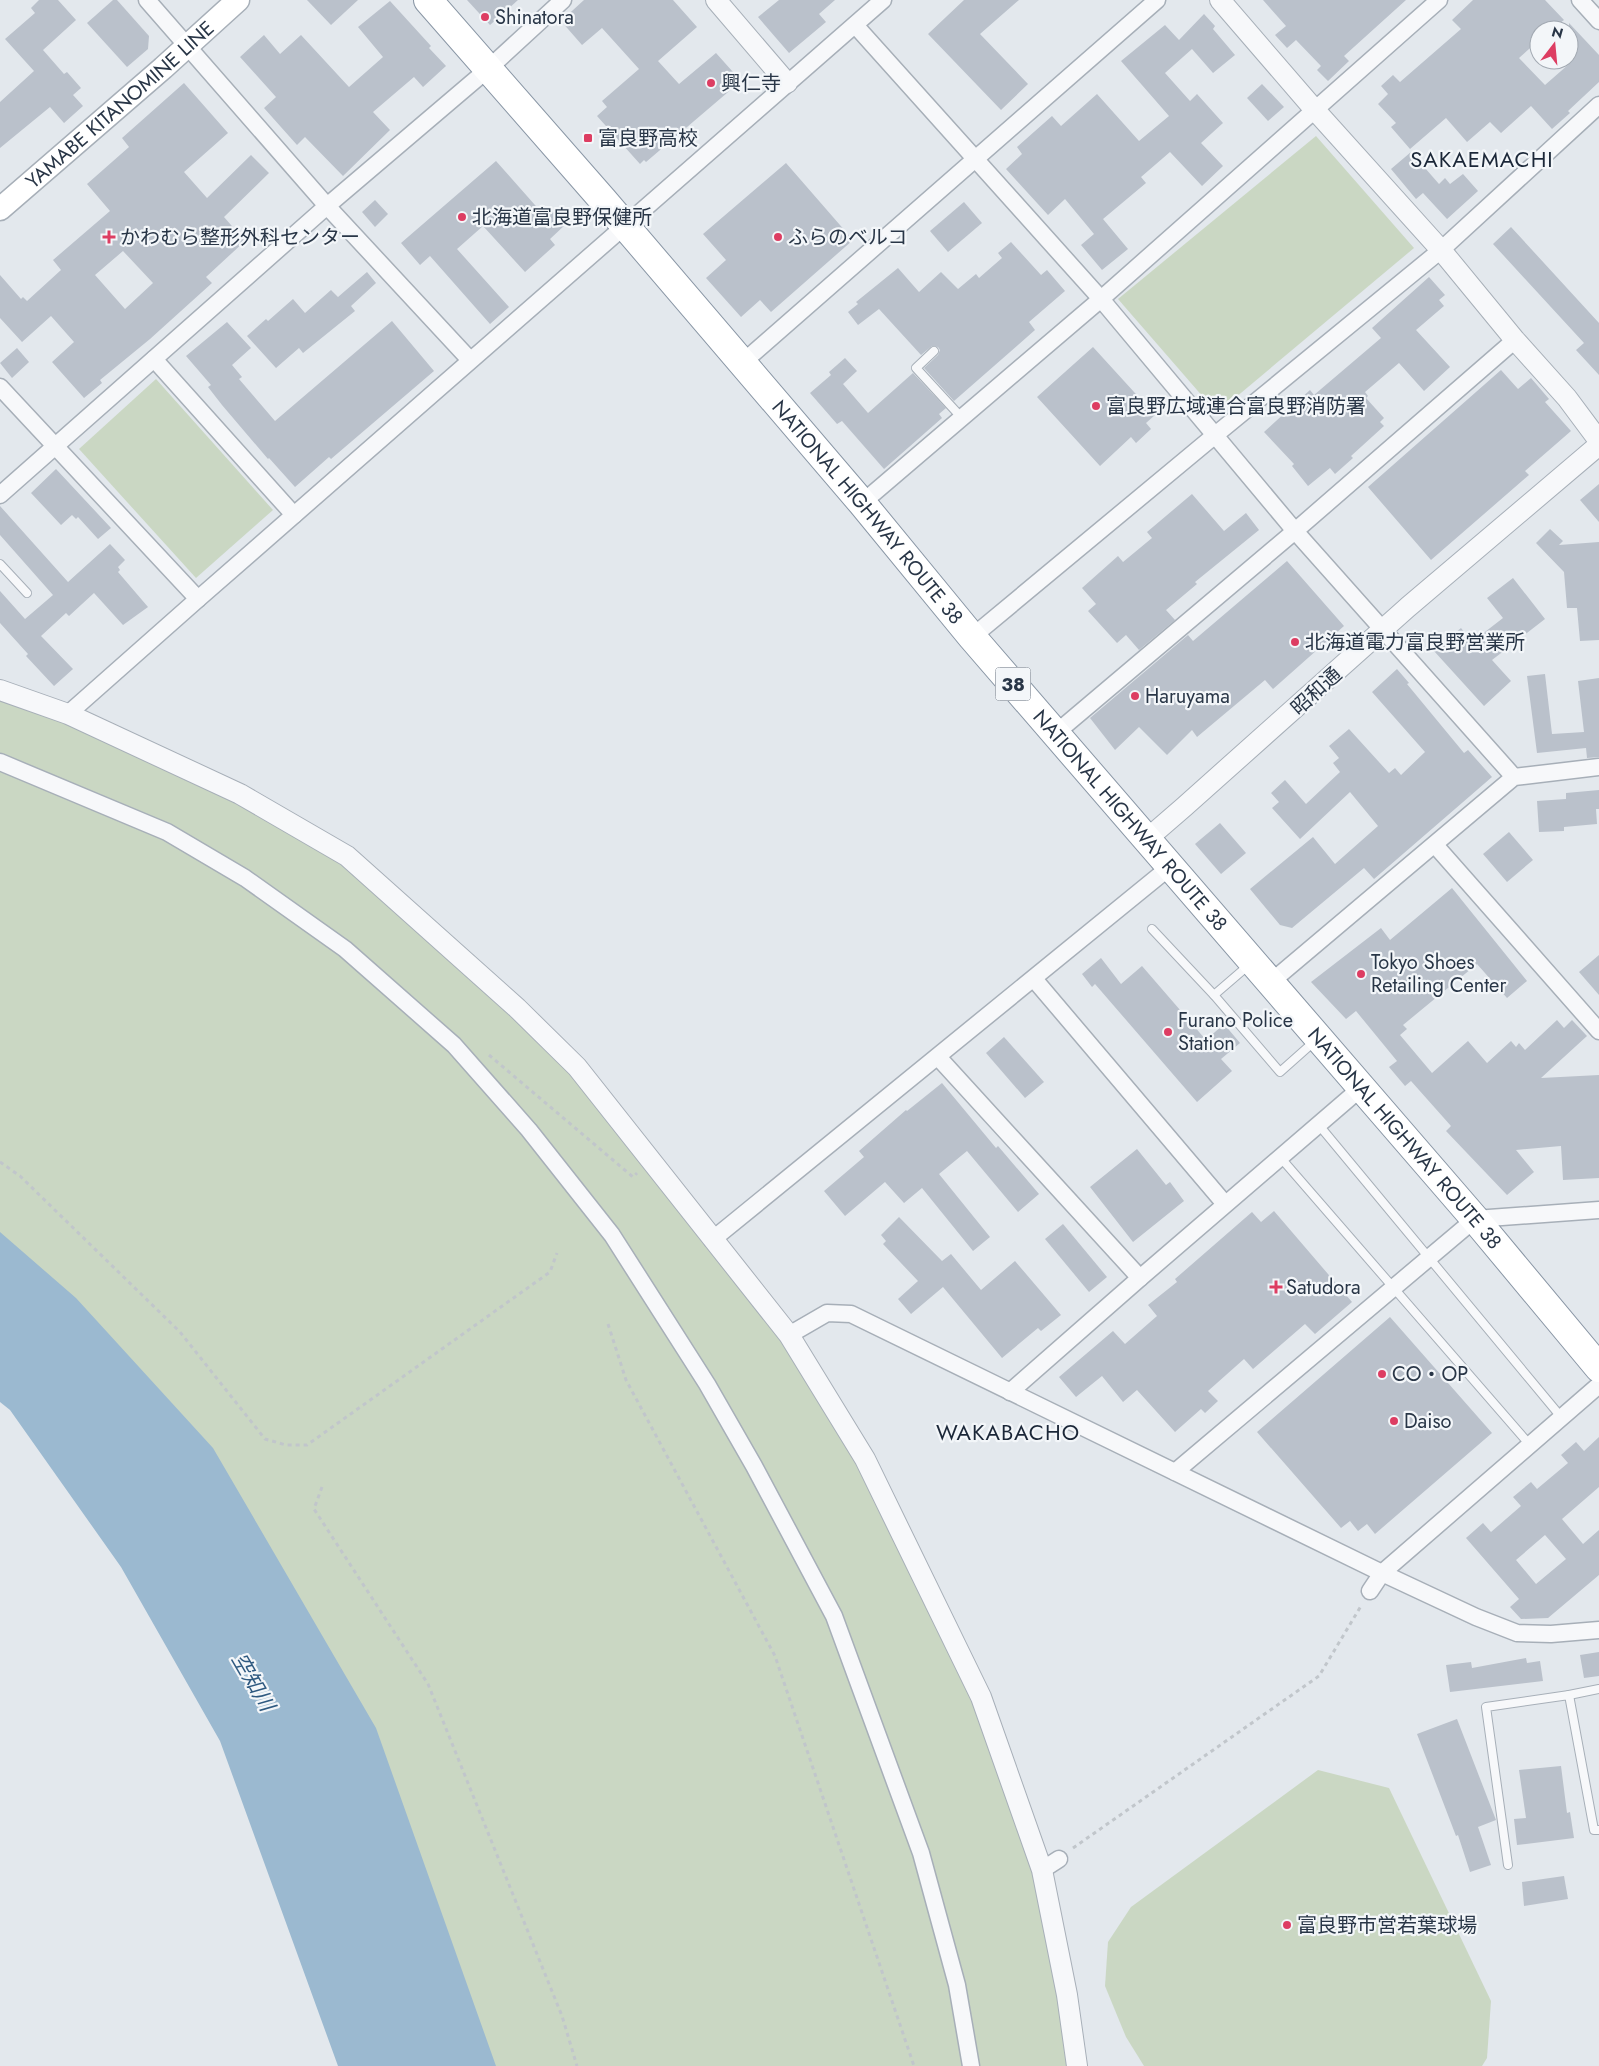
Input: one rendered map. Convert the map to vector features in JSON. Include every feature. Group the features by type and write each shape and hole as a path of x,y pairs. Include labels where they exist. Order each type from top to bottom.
{"highway":[{"name":"NATIONAL HIGHWAY ROUTE 38","path":"428,0 862,503 972,637 1475,1219 1599,1368"}],"main road":[{"name":"YAMABE KITANOMINE LINE","path":"0,209 238,0"}],"street":[{"path":"147,0 327,206 470,360"},
{"path":"0,495 327,206 488,69 563,0"},
{"path":"716,0 787,83"},
{"path":"68,714 198,598 883,0"},
{"path":"741,364 1157,0"},
{"path":"1220,0 1314,109 1441,250 1515,340 1567,398 1599,443"},
{"path":"862,503 1101,299 1439,0"},
{"path":"1580,0 1599,21"},
{"path":"855,25 1101,299 1295,531 1514,777"},
{"path":"972,637 1441,250 1599,104"},
{"path":"1056,733 1295,531 1515,340"},
{"path":"154,360 294,515"},
{"path":"0,387 198,598"},
{"name":"昭和通","path":"1146,839 1184,808 1408,608 1599,443"},
{"path":"0,690 68,714 240,794 347,856 510,1001 577,1067 789,1335 865,1460 981,1697 1042,1870 1067,1995 1077,2066"},
{"path":"0,762 167,832 245,878 345,949 454,1045 529,1130 612,1235 706,1384 754,1466 834,1616 921,1853 957,1985 971,2066"},
{"path":"1271,982 1514,777 1599,767"},
{"path":"1435,845 1599,1031"},
{"path":"712,1240 1171,866"},
{"path":"1034,979 1225,1204"},
{"path":"938,1057 1140,1278"},
{"path":"1010,1392 1225,1204 1362,1088"},
{"path":"1174,1472 1475,1219 1599,1210"},
{"path":"789,1335 827,1313 851,1314 1476,1617 1517,1633 1551,1634 1599,1630"},
{"path":"1370,1591 1382,1573 1599,1386"},
{"path":"1042,1870 1059,1858"}],"lane":[{"path":"934,350 916,368 962,418"},
{"path":"0,564 28,593"},
{"path":"1152,929 1214,995 1280,1072 1319,1038"},
{"path":"1214,995 1253,961"},
{"path":"1318,1124 1562,1418"},
{"path":"1280,1158 1392,1289 1530,1445"},
{"path":"1508,1865 1486,1707 1599,1690"},
{"path":"1569,1695 1594,1830 1599,1830"}],"path":[{"path":"488,1054 633,1177 651,1162"},
{"path":"0,1162 20,1176 180,1332 265,1439 286,1445 307,1445 550,1272 557,1253"},
{"path":"608,1324 626,1380 775,1656 914,2066"},
{"path":"322,1487 314,1509 428,1684 562,2016 577,2066"},
{"path":"1059,1858 1319,1676 1370,1591"}],"green space":[{"path":"1316,136 1414,248 1217,413 1118,299"},
{"path":"156,379 273,510 196,578 79,449"},
{"path":"0,690 68,714 347,856 517,1008 789,1335 981,1697 1042,1870 1077,2066 485,2066 0,1236"},
{"name":"富良野市営若葉球場","path":"1318,1770 1389,1788 1491,2001 1487,2058 1482,2066 1144,2066 1126,2037 1105,1986 1108,1942 1131,1907"}],"water":[{"name":"空知川","path":"0,1232 76,1298 213,1448 376,1728 496,2066 338,2066 220,1741 121,1567 10,1410 0,1402"}],"building":[{"path":"39,0 58,0 76,20 43,50 64,74 67,72 81,88 73,95 83,106 64,123 50,107 0,148 0,102 34,71 5,39 35,13 31,8"},
{"path":"113,0 117,0 149,36 148,49 127,67 87,23"},
{"path":"307,0 358,0 331,25"},
{"path":"467,0 518,0 490,25"},
{"name":"興仁寺","path":"584,0 673,0 697,27 658,61 679,84 716,53 741,81 646,162 644,160 640,164 597,116 607,107 602,101 639,69 602,28 582,45 561,21"},
{"path":"779,0 835,0 819,14 826,22 789,53 758,17"},
{"path":"964,0 1019,0 980,34 1028,84 1001,110 928,34"},
{"path":"1263,0 1406,0 1344,56 1349,61 1328,81 1317,70 1321,66 1296,40 1287,48 1275,35 1286,26"},
{"path":"1473,0 1545,0 1564,20 1529,20 1529,49 1519,58 1545,85 1562,70 1579,70 1579,34 1599,55 1599,82 1552,129 1531,106 1501,133 1490,122 1467,142 1446,118 1410,149 1391,127 1396,123 1378,104 1388,94 1381,86 1393,75 1400,82 1461,29 1452,20"},
{"path":"390,1 431,46 429,48 446,66 423,87 414,77 373,112 390,130 343,176 305,137 297,145 264,108 276,97 240,57 264,35 280,54 301,35 349,87 383,57 358,27"},
{"path":"1204,14 1215,26 1213,29 1235,55 1213,73 1192,49 1165,73 1190,101 1197,94 1223,123 1201,143 1223,166 1202,186 1170,152 1141,177 1146,183 1103,219 1128,249 1102,270 1081,245 1094,234 1065,199 1048,215 1006,169 1022,154 1017,147 1052,116 1061,126 1097,94 1139,141 1169,116 1121,61 1165,25 1179,40"},
{"path":"184,83 228,133 184,172 207,198 251,155 269,173 224,217 245,241 206,277 212,283 150,339 100,380 102,383 84,398 52,362 74,342 51,316 22,342 0,318 0,275 21,299 23,297 27,301 61,270 53,260 110,211 87,184 129,147 122,138","holes":["123,251 153,283 125,309 95,275"]},
{"path":"1262,84 1284,107 1268,121 1247,98"},
{"path":"1411,152 1439,184 1445,178 1450,184 1463,174 1478,191 1447,219 1423,193 1416,199 1391,169"},
{"path":"496,161 542,213 549,207 565,225 550,239 555,245 525,272 483,226 457,249 509,307 490,324 430,256 420,265 401,243"},
{"name":"ふらのベルコ","path":"786,163 853,240 771,312 760,300 741,317 706,278 726,260 703,234"},
{"path":"375,200 388,214 375,227 362,212"},
{"path":"964,202 982,223 948,252 930,231"},
{"path":"1511,227 1599,323 1599,375 1576,350 1584,343 1493,244"},
{"path":"1011,242 1041,275 1047,270 1065,291 1029,322 1035,330 954,401 924,368 938,355 940,350 938,347 932,346 921,355 879,309 858,325 848,312 858,304 856,302 898,268 919,292 941,272 958,289 976,274 979,278 1002,258 998,253"},
{"path":"367,272 376,283 351,306 355,311 303,353 299,348 276,368 247,336 293,299 305,313 331,290 338,297"},
{"path":"1429,277 1445,295 1439,300 1444,306 1416,330 1450,367 1424,391 1399,363 1365,392 1368,396 1366,398 1384,418 1380,422 1384,426 1351,456 1353,458 1335,474 1330,468 1308,486 1292,466 1294,464 1264,432 1310,390 1314,395 1381,338 1372,328"},
{"path":"392,321 434,371 331,459 329,457 295,487 268,459 222,405 208,387 211,385 186,356 227,322 251,348 232,365 242,377 239,379 275,421"},
{"name":"富良野広域連合富良野消防署","path":"1093,347 1155,415 1146,423 1151,429 1136,443 1131,437 1100,466 1037,397"},
{"path":"17,348 29,362 12,378 0,363"},
{"path":"845,358 857,371 843,384 868,413 913,373 946,408 939,414 942,418 884,469 842,421 837,424 810,393 831,375 829,372"},
{"path":"1501,370 1518,389 1531,378 1549,399 1545,402 1571,431 1525,471 1529,475 1431,560 1368,487"},
{"path":"56,469 111,528 98,539 78,517 76,519 72,515 61,525 31,493"},
{"path":"1599,484 1599,522 1580,500"},
{"path":"1192,494 1224,531 1246,513 1259,530 1195,582 1197,584 1166,610 1175,620 1139,650 1126,635 1117,643 1088,611 1096,604 1082,588 1118,556 1123,562 1152,538 1147,532"},
{"path":"0,506 68,582 110,544 125,560 118,567 120,570 118,572 148,607 123,625 94,593 69,616 66,613 41,636 73,669 54,686 26,656 28,654 0,623 0,591 25,619 53,595 0,535"},
{"path":"1550,529 1563,541 1559,545 1599,542 1599,640 1580,641 1577,608 1567,608 1564,572 1536,543"},
{"path":"1287,561 1344,626 1273,689 1265,680 1197,737 1192,730 1167,755 1139,727 1115,750 1090,718 1188,635 1193,641"},
{"path":"1513,578 1545,619 1492,660 1511,681 1484,706 1434,651 1461,628 1472,642 1503,618 1487,598"},
{"path":"1397,669 1409,683 1407,684 1464,753 1468,750 1492,777 1374,879 1364,868 1292,928 1280,925 1250,889 1313,837 1335,864 1378,826 1350,792 1300,839 1272,808 1279,802 1271,793 1285,780 1306,804 1340,772 1333,763 1339,758 1329,746 1349,729 1389,773 1395,768 1401,775 1425,752 1372,692"},
{"path":"1545,674 1552,734 1584,732 1578,681 1599,678 1599,757 1587,758 1586,748 1537,753 1527,676"},
{"path":"1599,790 1599,809 1596,809 1597,824 1564,827 1564,831 1539,832 1537,801 1566,799 1566,793"},
{"path":"1220,823 1246,853 1221,874 1195,844"},
{"path":"1509,832 1533,860 1507,882 1483,854"},
{"path":"1452,888 1527,981 1507,998 1477,964 1403,1025 1407,1029 1400,1035 1432,1073 1468,1041 1487,1063 1511,1041 1516,1047 1519,1043 1525,1050 1557,1020 1564,1028 1572,1020 1587,1036 1541,1078 1599,1075 1599,1178 1563,1180 1561,1146 1516,1150 1534,1172 1507,1195 1446,1131 1451,1126 1411,1081 1405,1086 1389,1067 1397,1061 1356,1011 1346,1019 1311,982 1381,928 1390,940"},
{"path":"1599,955 1599,995 1579,972"},
{"name":"Furano Police Station","path":"1101,958 1121,984 1142,966 1206,1040 1224,1024 1240,1043 1221,1059 1232,1071 1197,1102 1095,984 1092,987 1082,974"},
{"path":"1004,1037 1044,1082 1025,1098 986,1053"},
{"path":"942,1083 996,1148 998,1146 1039,1194 1018,1212 967,1151 939,1174 990,1237 973,1251 922,1188 904,1203 885,1182 845,1216 824,1191 864,1157 859,1151 906,1110"},
{"path":"1137,1149 1166,1185 1170,1182 1184,1201 1133,1242 1090,1187"},
{"path":"1274,1211 1352,1302 1315,1334 1305,1324 1253,1369 1244,1359 1208,1391 1218,1401 1205,1413 1201,1409 1175,1432 1137,1390 1123,1402 1102,1376 1076,1397 1059,1377 1113,1331 1125,1344 1157,1316 1148,1305 1177,1282 1175,1279 1252,1212 1261,1222"},
{"path":"899,1217 942,1261 951,1254 981,1290 1015,1261 1061,1315 1041,1331 1038,1328 1002,1358 943,1287 911,1314 898,1299 918,1281 883,1244 886,1241 881,1235"},
{"path":"1063,1224 1107,1277 1089,1292 1045,1239"},
{"name":"CO・OP","path":"1390,1317 1492,1433 1375,1534 1367,1524 1358,1531 1350,1521 1341,1528 1257,1432"},
{"path":"1599,1437 1599,1487 1562,1519 1583,1544 1599,1530 1599,1575 1548,1618 1521,1619 1510,1607 1519,1599 1466,1538 1483,1523 1491,1532 1521,1506 1513,1497 1531,1482 1537,1489 1568,1463 1561,1455 1576,1442 1584,1451","holes":["1545,1535 1566,1559 1536,1584 1516,1560"]},
{"path":"1599,1652 1599,1676 1584,1678 1580,1655"},
{"path":"1526,1658 1527,1663 1540,1661 1543,1681 1450,1692 1446,1665 1471,1662 1472,1668"},
{"path":"1457,1719 1496,1820 1478,1827 1491,1865 1470,1872 1458,1835 1456,1836 1417,1734"},
{"path":"1561,1766 1567,1813 1570,1812 1574,1838 1517,1845 1514,1819 1526,1818 1519,1770"},
{"path":"1564,1876 1568,1899 1524,1906 1522,1882"}],"place":[{"name":"Shinatora","path":"485,17"},
{"name":"興仁寺","path":"711,83"},
{"name":"富良野高校","path":"588,138"},
{"name":"北海道富良野保健所","path":"462,217"},
{"name":"かわむら整形外科センター","path":"109,237"},
{"name":"ふらのベルコ","path":"778,237"},
{"name":"富良野広域連合富良野消防署","path":"1096,406"},
{"name":"北海道電力富良野営業所","path":"1295,642"},
{"name":"Haruyama","path":"1135,696"},
{"name":"Tokyo Shoes Retailing Center","path":"1361,974"},
{"name":"Furano Police Station","path":"1168,1032"},
{"name":"Satudora","path":"1276,1287"},
{"name":"CO・OP","path":"1382,1374"},
{"name":"Daiso","path":"1394,1421"},
{"name":"富良野市営若葉球場","path":"1287,1925"}],"district":[{"name":"SAKAEMACHI","path":"1482,159"},
{"name":"WAKABACHO","path":"1008,1432"}]}
